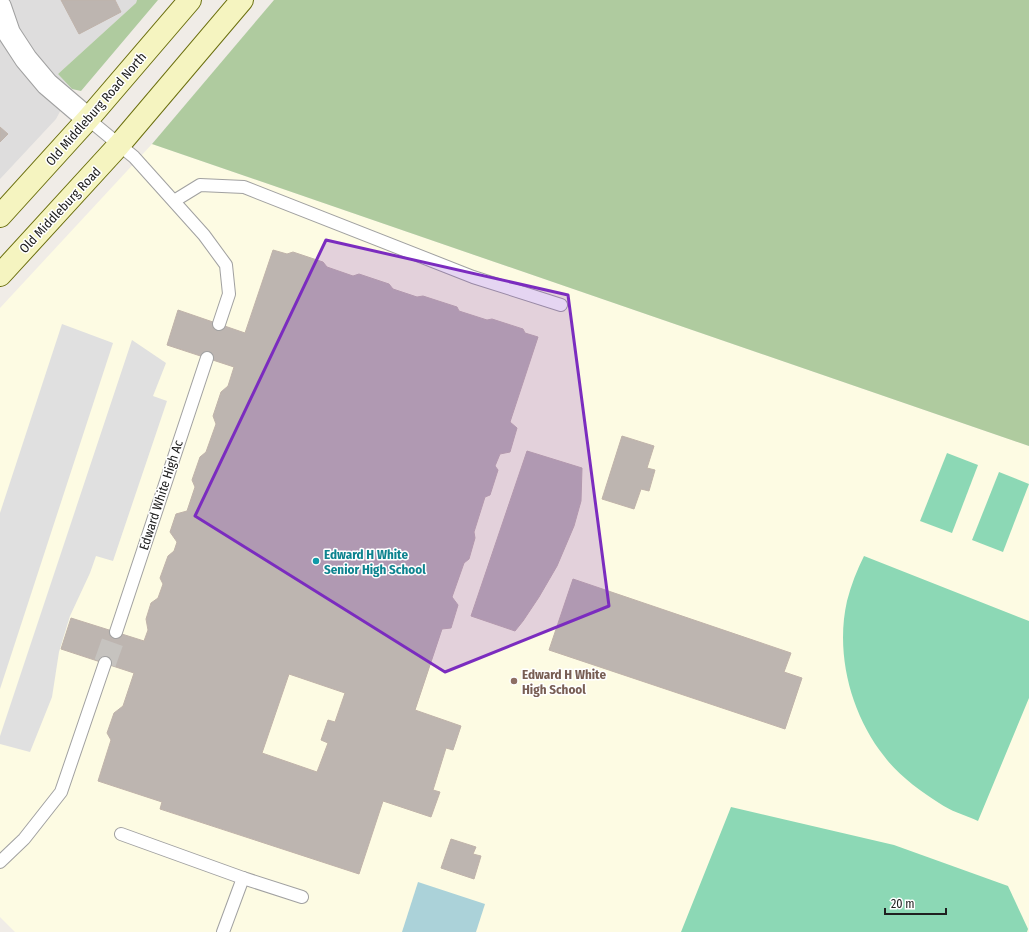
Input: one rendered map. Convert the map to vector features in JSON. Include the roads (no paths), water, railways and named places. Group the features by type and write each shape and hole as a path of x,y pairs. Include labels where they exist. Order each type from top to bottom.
{"main road":[{"name":"Old Middleburg Road North","path":"0,216 88,119 190,0"},
{"path":"119,145 242,0"},
{"name":"Old Middleburg Road","path":"0,275 119,145"}],"street":[{"path":"0,7 9,33 26,59 47,84 88,119"}],"lane":[{"path":"88,119 134,157 204,235 226,265 229,294 219,324"},
{"path":"174,201 200,185 244,187 473,277 561,305"},
{"name":"Edward White High Ac","path":"116,632 207,358"},
{"path":"0,862 24,840 61,792 105,663"},
{"path":"121,834 243,878 302,897"},
{"path":"223,932 243,878"}],"water":[{"path":"418,882 485,904 476,932 402,932"}],"tunnel":[{"path":"105,663 116,632"}],"place":[{"name":"Edward H White Senior High School","path":"316,561"},
{"name":"Edward H White High School","path":"514,681"}]}
